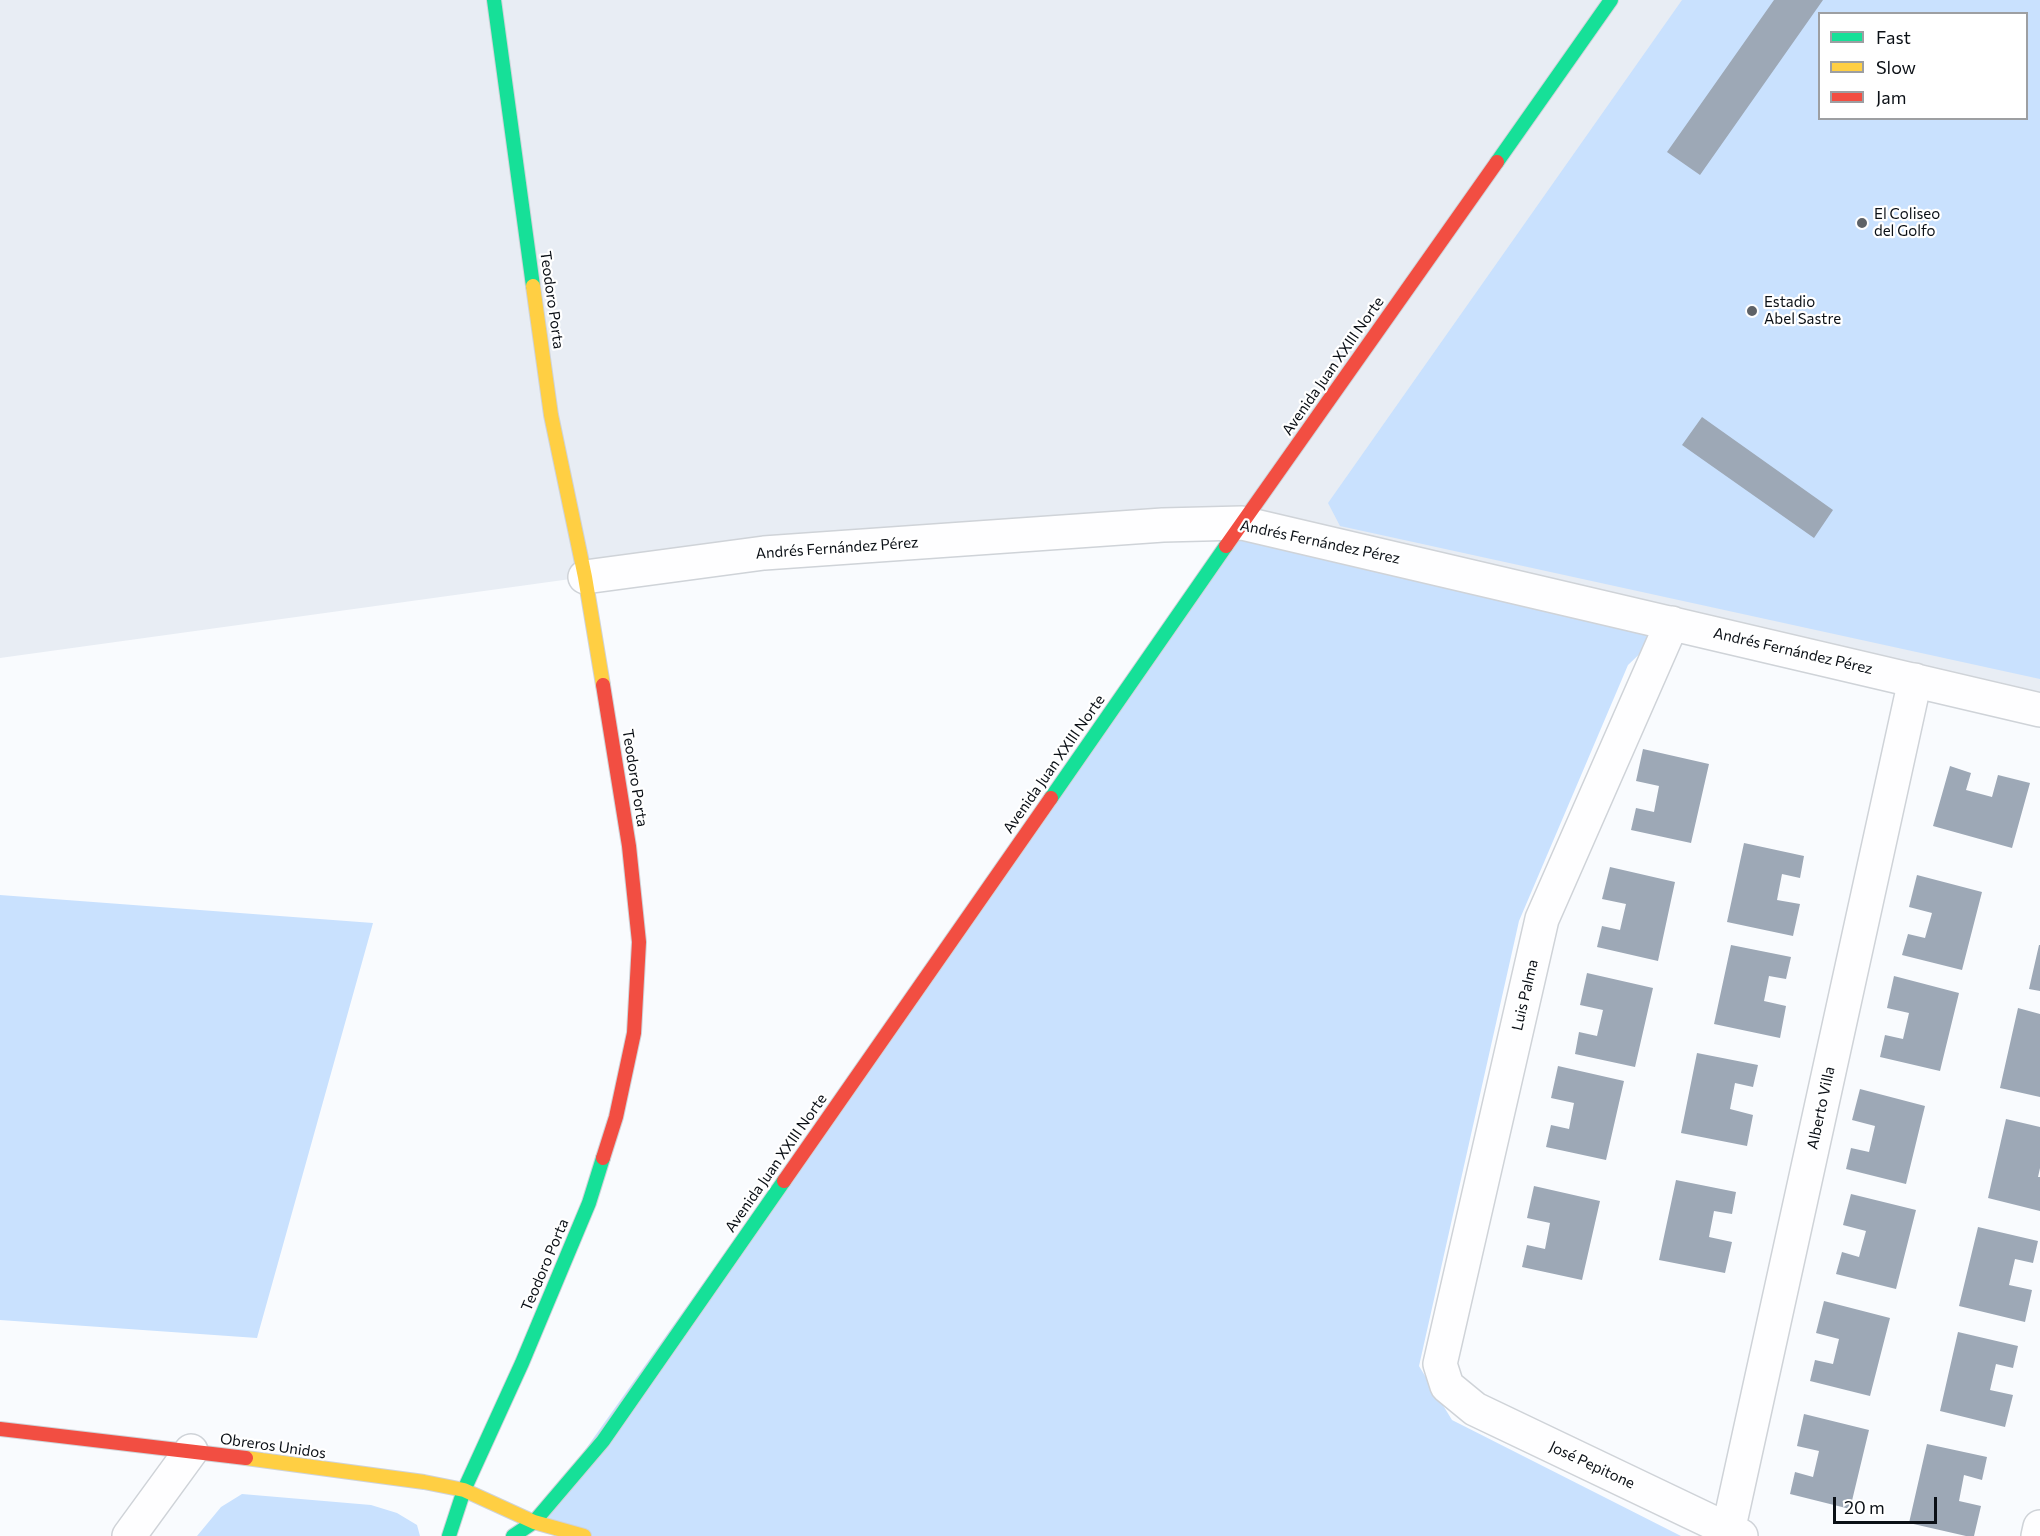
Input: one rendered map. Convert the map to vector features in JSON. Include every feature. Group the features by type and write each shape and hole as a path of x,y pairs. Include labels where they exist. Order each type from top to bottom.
{"street":[{"name":"Teodoro Porta","path":"449,1536 464,1490 522,1363 589,1203 616,1117 634,1033 639,942 629,846 585,577 550,415 494,0"},
{"name":"Avenida Juan XXIII Norte","path":"524,1531 603,1441 1242,523 1611,0"},
{"name":"Andrés Fernández Pérez","path":"585,577 764,553 1163,525 1242,523 2040,710"},
{"name":"Luis Palma","path":"1447,1386 1440,1364 1542,919 1672,623"},
{"name":"Alberto Villa","path":"1732,1534 1915,680"},
{"name":"José Pepitone","path":"1447,1386 1475,1409 1732,1534"},
{"name":"Obreros Unidos","path":"3,1434 191,1451 424,1482 464,1490 524,1531 584,1536"},
{"path":"129,1536 191,1451"},
{"path":"2038,1536 2040,1527"}],"shaded area":[{"path":"0,0 2040,0 2040,710 1242,523 585,577 0,658"},
{"name":"Estadio Abel Sastre","path":"1682,0 2040,0 2040,679 1340,526 1328,503"},
{"path":"1242,523 1672,623 1628,665 1519,921 1419,1366 1452,1420 1681,1536 567,1536 534,1522"},
{"path":"0,895 373,923 257,1338 0,1320"},
{"path":"242,1494 371,1505 397,1513 417,1525 420,1536 197,1536 221,1507"}],"building":[{"path":"1774,0 1823,0 1700,175 1667,152"},
{"path":"1702,417 1833,510 1814,538 1682,445"},
{"path":"1643,749 1709,764 1691,843 1631,830 1636,808 1654,812 1659,786 1636,781"},
{"path":"1950,766 1971,773 1966,790 1992,797 1998,775 2030,783 2012,848 1933,826"},
{"path":"1744,843 1804,856 1800,878 1782,874 1777,900 1800,904 1793,936 1727,922"},
{"path":"1610,867 1675,882 1658,961 1597,947 1602,926 1620,930 1626,904 1602,899"},
{"path":"1917,875 1982,892 1962,970 1902,955 1908,934 1925,938 1932,913 1909,907"},
{"path":"1731,945 1791,957 1786,979 1769,976 1764,1001 1786,1006 1780,1038 1714,1024"},
{"path":"2040,945 2040,991 2029,989"},
{"path":"1587,973 1653,988 1635,1067 1575,1054 1579,1032 1597,1036 1603,1010 1580,1005"},
{"path":"1894,976 1959,993 1940,1071 1880,1057 1885,1035 1903,1039 1909,1013 1887,1008"},
{"path":"2018,1008 2040,1014 2040,1097 2000,1088"},
{"path":"1697,1053 1758,1065 1753,1087 1735,1083 1730,1109 1753,1115 1747,1146 1681,1133"},
{"path":"1558,1066 1624,1081 1606,1160 1546,1147 1551,1125 1569,1129 1574,1103 1551,1098"},
{"path":"1860,1089 1925,1106 1906,1184 1846,1169 1851,1148 1869,1152 1875,1126 1852,1120"},
{"path":"2006,1119 2040,1127 2038,1177 2040,1177 2040,1211 1988,1198"},
{"path":"1676,1180 1736,1192 1732,1214 1714,1211 1709,1237 1732,1242 1725,1273 1659,1260"},
{"path":"1534,1186 1600,1201 1582,1280 1522,1267 1527,1245 1545,1249 1550,1223 1527,1218"},
{"path":"1851,1194 1916,1210 1896,1289 1836,1274 1842,1252 1859,1257 1866,1231 1843,1225"},
{"path":"1978,1227 2038,1241 2033,1263 2015,1259 2009,1285 2032,1290 2025,1322 1959,1306"},
{"path":"1824,1301 1890,1318 1870,1396 1810,1381 1815,1360 1833,1364 1839,1339 1816,1333"},
{"path":"1958,1332 2018,1346 2013,1368 1996,1364 1990,1390 2013,1395 2005,1427 1940,1411"},
{"path":"1804,1414 1869,1430 1850,1509 1790,1494 1795,1472 1813,1477 1819,1451 1797,1446"},
{"path":"1927,1444 1987,1457 1982,1480 1964,1475 1959,1501 1981,1506 1974,1536 1909,1523"}],"traffic: fast":[{"path":"494,0 533,286"},
{"path":"1497,162 1611,0"},
{"path":"1051,798 1226,546"},
{"path":"449,1536 464,1490 522,1363 589,1203 603,1158"},
{"path":"513,1536 534,1522 603,1441 784,1181"}],"traffic: slow":[{"path":"533,286 551,415 585,577 603,685"},
{"path":"246,1458 424,1482 464,1490 534,1522 584,1536"}],"traffic: jam":[{"path":"1226,546 1497,162"},
{"path":"603,685 629,846 639,942 634,1033 616,1117 603,1158"},
{"path":"784,1181 1051,798"},
{"path":"0,1429 246,1458"}],"place":[{"name":"El Coliseo del Golfo","path":"1862,223"},
{"name":"Estadio Abel Sastre","path":"1752,311"}]}
